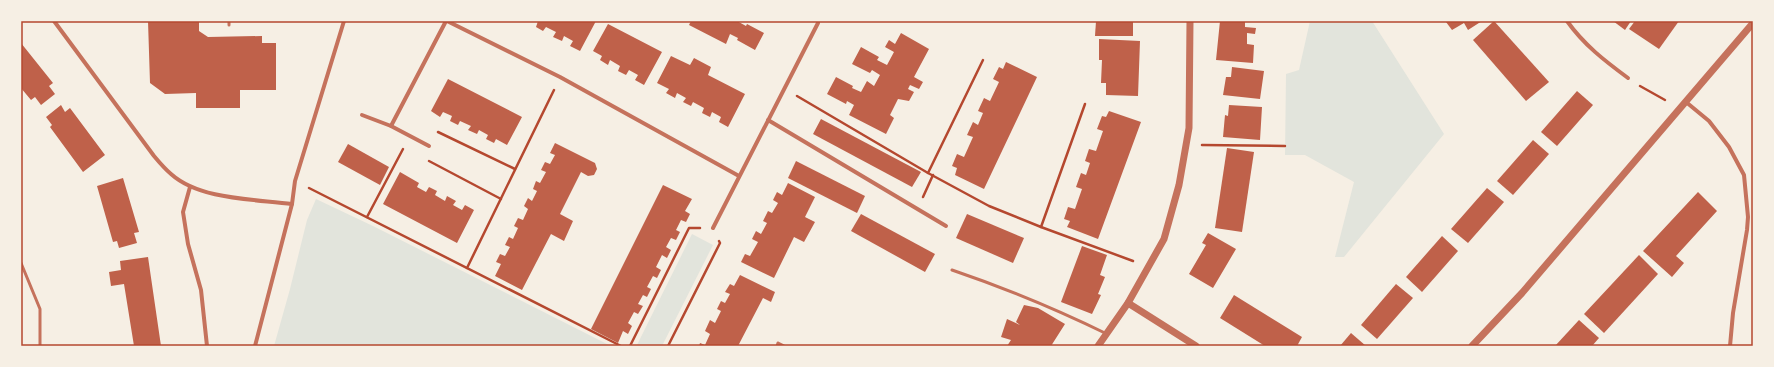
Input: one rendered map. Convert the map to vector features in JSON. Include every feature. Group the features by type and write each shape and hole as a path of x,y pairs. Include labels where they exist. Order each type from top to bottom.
{"street":[{"path":"54,21 154,156 170,174 190,187 215,194 292,204"},
{"path":"255,346 292,204 295,181 344,21"},
{"path":"391,126 446,21 560,77 739,176"},
{"path":"1098,346 1128,303 1164,239 1179,185 1189,128 1190,21"},
{"path":"1567,21 1590,49 1628,78"},
{"path":"713,228 818,22"},
{"path":"1472,346 1527,287 1753,23"},
{"path":"1686,102 1709,121 1729,147 1744,175 1748,230 1733,313 1730,346"},
{"path":"362,115 391,126 429,146"},
{"path":"768,120 946,226"},
{"path":"190,187 184,212 188,244 201,290 207,346"},
{"path":"1747,205 1753,204"},
{"path":"1128,303 1196,346"}],"lane":[{"path":"21,263 40,309 40,346"},
{"path":"952,270 1003,287 1069,315 1107,334"},
{"path":"777,346 778,343 784,346"}],"path":[{"path":"928,173 983,60"},
{"path":"467,268 560,77"},
{"path":"1628,78 1662,99 1686,102"},
{"path":"784,88 928,173 989,206 1041,228 1148,266"},
{"path":"1041,228 1085,104"},
{"path":"501,199 424,158 429,146 437,132 515,169"},
{"path":"366,217 410,136"},
{"path":"1186,145 1285,146"},
{"path":"917,209 933,175"},
{"path":"295,181 621,346"},
{"path":"630,346 689,228 713,228 720,243 668,346"}],"shaded area":[{"path":"1310,21 1372,21 1444,134 1344,257 1335,257 1354,182 1305,155 1285,155 1286,74 1299,70"},
{"path":"316,199 373,226 611,346 274,346 307,220"},
{"path":"692,234 713,245 662,346 639,346 637,345"}],"building":[{"path":"148,21 199,21 199,31 208,37 262,36 262,43 276,43 276,90 240,90 240,108 196,108 196,93 165,94 150,83"},
{"path":"538,21 596,21 580,51 570,46 573,41 564,36 562,41 553,37 556,32 546,27 543,31 536,27"},
{"path":"691,21 737,21 746,26 747,24 764,33 755,50 737,40 738,38 730,34 726,44 689,25"},
{"path":"1096,21 1133,21 1133,36 1095,36"},
{"path":"1220,21 1245,21 1245,27 1256,28 1255,34 1247,33 1247,44 1254,45 1253,63 1216,60"},
{"path":"1482,21 1468,30 1464,23 1452,30 1446,22"},
{"path":"1494,21 1549,82 1526,101 1473,40"},
{"path":"1613,21 1631,21 1625,30"},
{"path":"1635,21 1679,21 1659,49 1629,29"},
{"path":"608,24 662,52 644,85 635,80 638,75 629,70 626,75 618,71 620,66 610,60 608,65 600,60 602,56 593,51"},
{"path":"901,33 929,49 914,77 923,82 919,89 910,85 908,89 914,92 909,101 898,99 890,115 894,118 886,134 849,115 854,105 847,101 846,104 827,94 836,77 853,86 852,88 861,92 867,81 874,86 880,75 872,70 870,73 852,64 861,47 879,57 877,60 887,65 894,52 885,47 889,40 895,44"},
{"path":"1099,39 1140,41 1138,96 1106,95 1106,83 1101,83 1102,60 1099,60"},
{"path":"21,43 53,83 49,86 55,94 41,105 35,97 31,100 21,88"},
{"path":"671,56 690,65 694,58 711,67 708,75 745,94 728,127 719,122 721,117 712,112 710,117 702,113 704,108 693,102 691,106 683,102 686,98 677,93 675,98 666,93 669,89 657,83"},
{"path":"1006,62 1037,77 984,189 955,175 957,168 952,166 957,154 964,157 973,137 967,135 973,122 978,125 983,113 978,111 984,98 990,101 999,82 993,79 999,67 1003,69"},
{"path":"1232,67 1264,71 1260,99 1223,95 1226,77 1231,77"},
{"path":"448,79 522,117 507,145 496,139 494,143 486,139 488,135 479,130 477,134 468,130 471,126 460,121 458,125 450,121 452,116 443,112 440,117 431,111"},
{"path":"1577,91 1593,105 1557,146 1541,132"},
{"path":"61,105 65,112 70,108 105,155 83,172 50,127 52,125 46,117"},
{"path":"1229,105 1262,107 1260,140 1223,137 1225,115 1228,116"},
{"path":"1109,111 1141,122 1098,239 1067,227 1070,221 1064,219 1068,207 1075,209 1082,189 1076,187 1081,173 1086,175 1090,163 1085,161 1089,149 1096,151 1103,131 1097,129 1102,116 1106,117"},
{"path":"821,119 921,172 912,187 813,134"},
{"path":"1533,140 1549,154 1513,195 1497,181"},
{"path":"555,143 595,163 597,169 594,175 588,176 581,172 560,214 573,221 564,241 551,234 522,290 495,276 501,264 496,262 500,254 505,256 510,247 505,245 509,237 513,239 518,228 514,226 518,218 523,220 528,209 524,206 528,198 532,201 537,191 533,189 536,181 540,183 546,172 541,170 545,162 550,164 555,155 550,153"},
{"path":"348,144 389,167 380,185 338,162"},
{"path":"1227,148 1254,152 1242,232 1215,228"},
{"path":"796,161 865,196 857,213 788,178"},
{"path":"400,172 419,183 417,187 426,192 429,187 437,191 435,195 445,201 447,196 456,201 453,205 462,210 465,205 474,210 457,243 383,204"},
{"path":"123,178 139,232 134,233 137,243 119,248 117,241 113,242 97,186"},
{"path":"788,183 815,197 805,217 815,222 804,242 794,237 774,278 741,262 745,254 750,256 758,242 752,239 756,231 761,234 767,223 763,221 768,211 772,213 778,203 773,200 777,192 782,195"},
{"path":"663,185 692,199 685,211 690,214 686,222 681,220 676,230 680,232 676,240 671,238 666,247 671,250 667,258 662,255 656,267 661,270 657,278 653,276 647,287 651,289 647,297 643,295 638,304 643,306 638,314 634,312 628,323 632,326 628,334 623,331 618,343 591,329"},
{"path":"1487,188 1504,202 1468,243 1451,229"},
{"path":"1698,192 1717,211 1676,256 1684,263 1672,277 1643,251"},
{"path":"861,214 935,254 925,272 851,231"},
{"path":"967,214 1024,238 1013,263 956,238"},
{"path":"1208,233 1236,249 1213,288 1189,274 1206,245 1202,243"},
{"path":"1442,236 1458,251 1422,292 1406,277"},
{"path":"1082,246 1107,255 1100,275 1105,277 1098,294 1101,295 1092,314 1061,302"},
{"path":"1639,255 1658,274 1604,333 1584,314"},
{"path":"148,257 161,346 134,346 124,284 111,286 109,272 121,270 120,261"},
{"path":"740,275 775,292 771,302 763,298 738,346 699,346 700,343 705,345 710,334 705,331 710,320 715,323 721,311 717,309 721,301 725,303 730,294 725,292 730,284 734,286"},
{"path":"1396,284 1413,298 1377,339 1361,325"},
{"path":"1234,295 1302,337 1297,346 1265,346 1220,318"},
{"path":"1024,305 1038,308 1065,324 1051,346 1007,346 1011,340 1001,337 1007,319 1020,325 1016,322"},
{"path":"1579,320 1599,338 1592,346 1555,346"},
{"path":"1351,333 1366,346 1340,346"}]}
